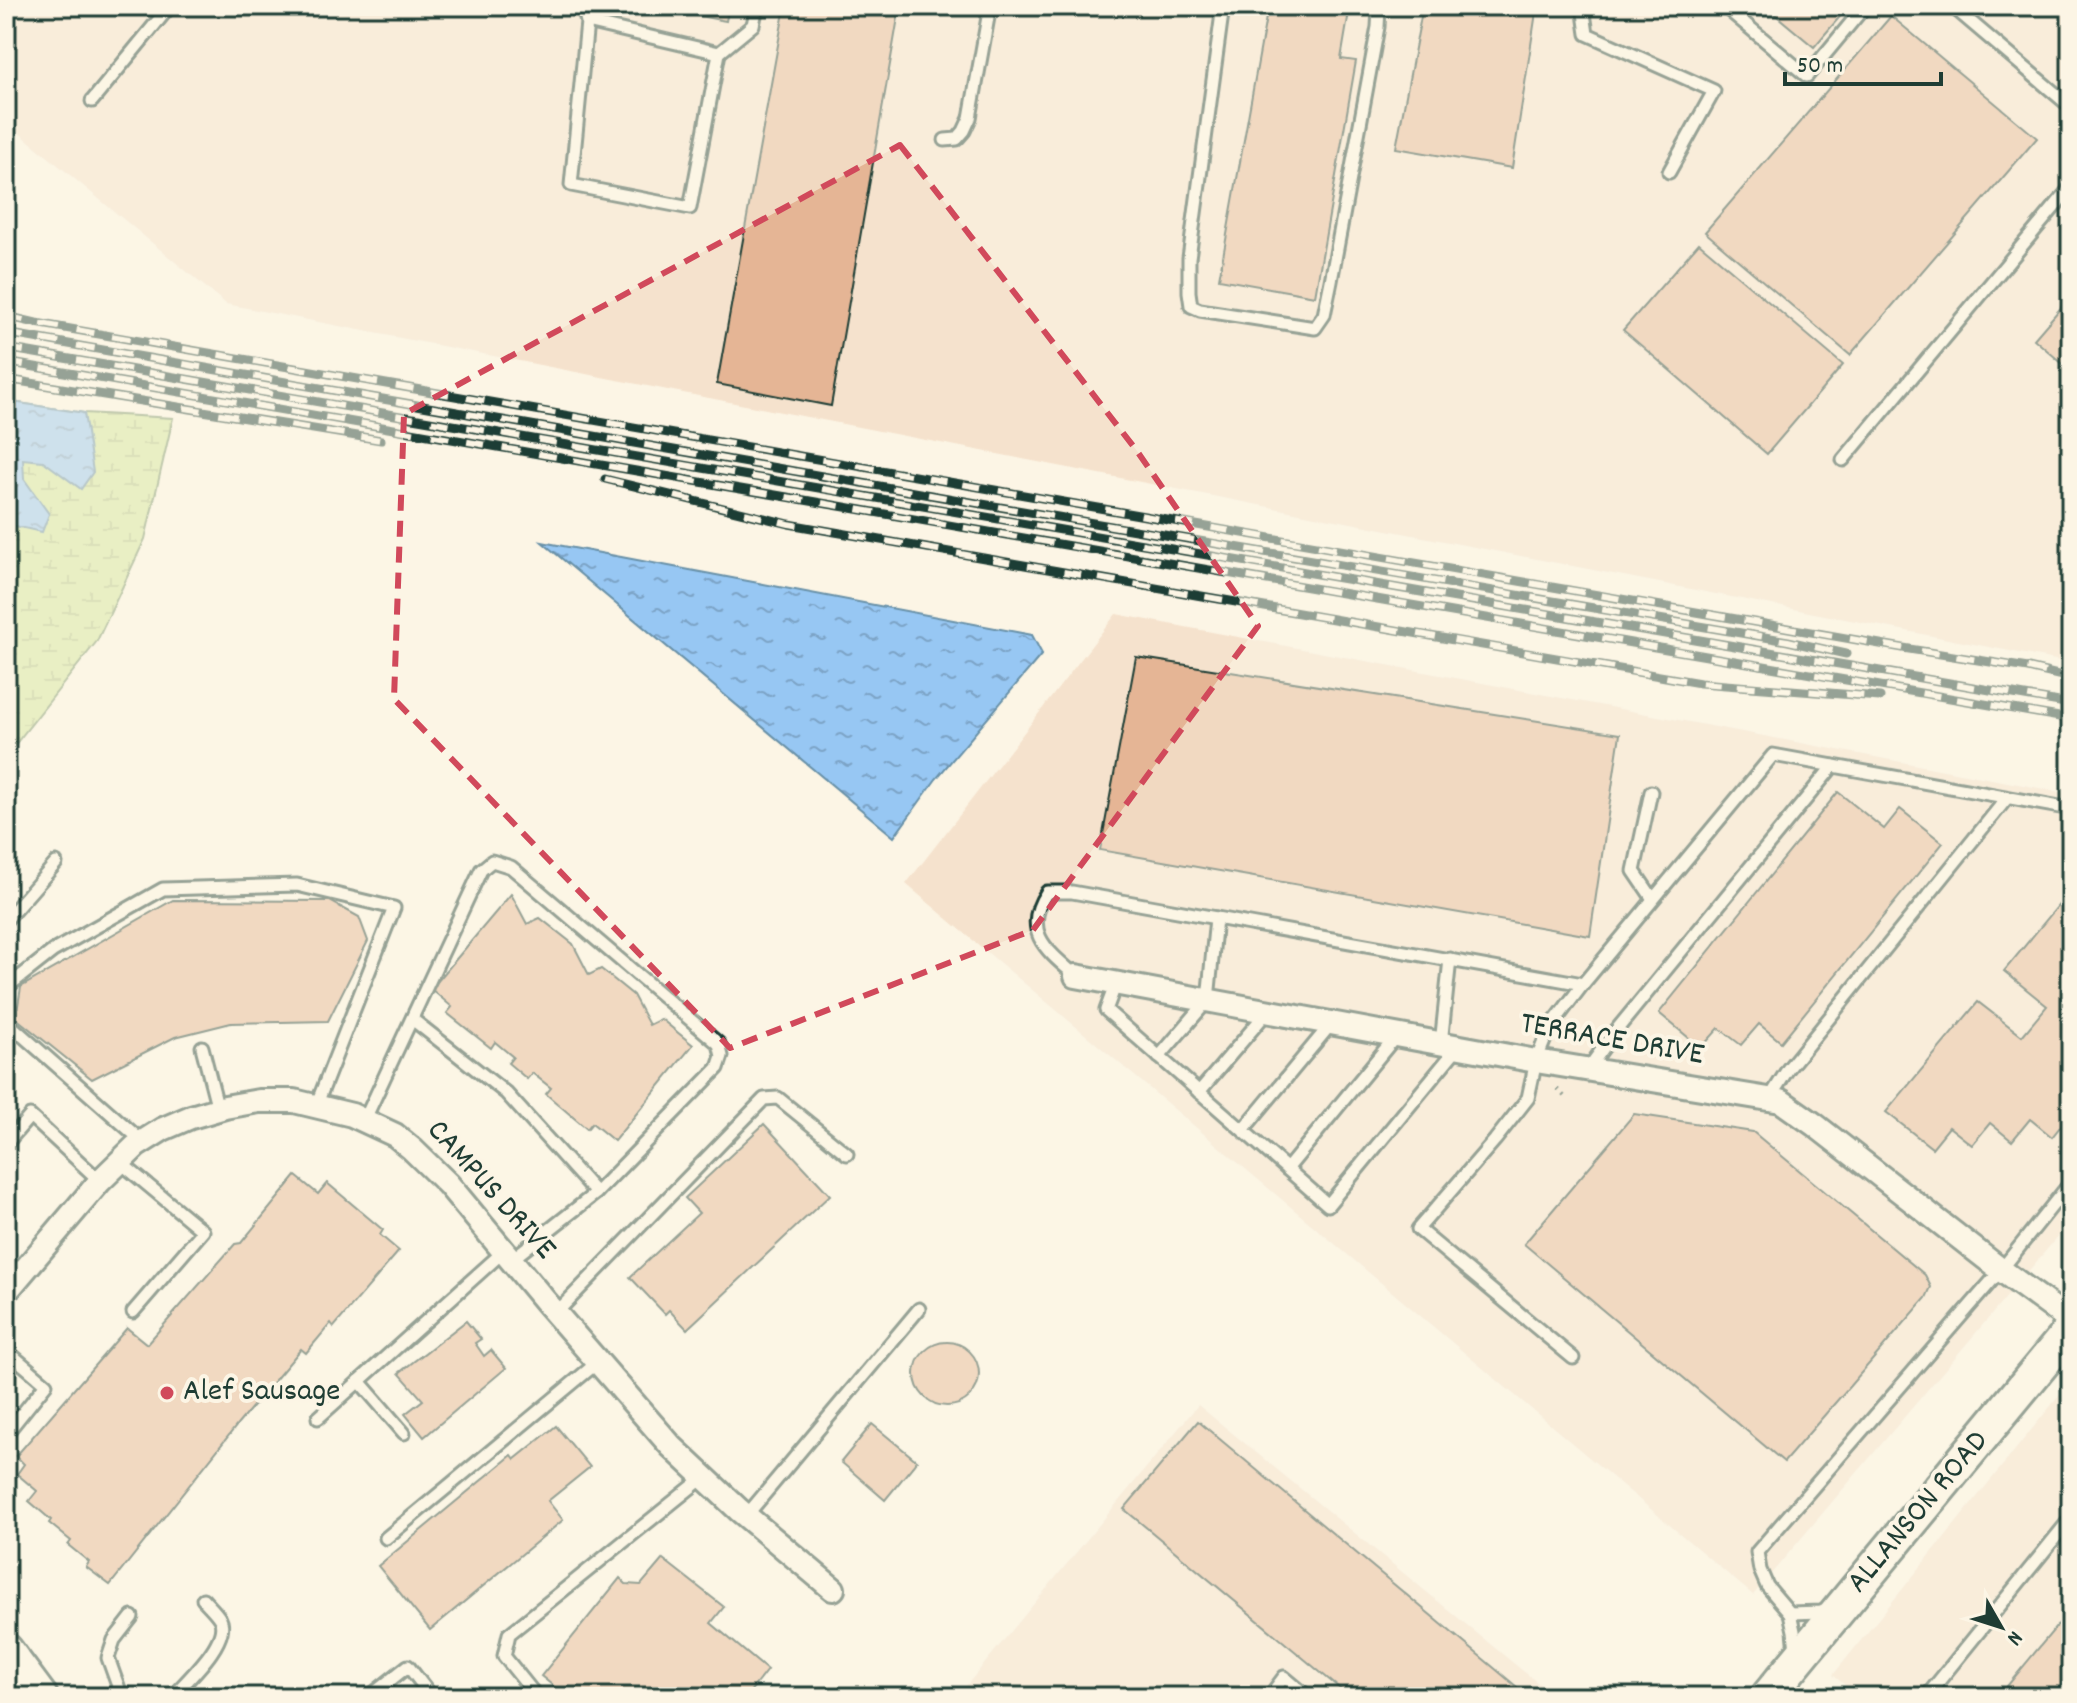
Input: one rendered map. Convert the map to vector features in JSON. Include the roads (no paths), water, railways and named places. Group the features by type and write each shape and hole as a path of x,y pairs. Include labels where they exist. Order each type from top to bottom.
{"street":[{"name":"TERRACE DRIVE","path":"1076,976 1536,1061 1781,1101 2071,1321"},
{"name":"CAMPUS DRIVE","path":"6,1292 100,1181 143,1142 163,1129 218,1109 259,1101 294,1101 352,1115 395,1135 448,1184 671,1446 746,1516 833,1589"},
{"name":"ALLANSON ROAD","path":"1767,1697 2071,1329"},
{"path":"6,1650 41,1697"}],"lane":[{"path":"92,101 170,6"},
{"path":"583,6 587,22 571,185 690,208 719,53 753,25 757,6"},
{"path":"945,140 957,139 970,118 990,6"},
{"path":"1223,6 1189,258 1191,306 1315,328 1324,315 1331,281 1378,27 1377,6"},
{"path":"1583,6 1587,34 1714,91 1669,172"},
{"path":"1724,6 1807,76 1865,6"},
{"path":"1952,6 2071,107"},
{"path":"587,22 719,53"},
{"path":"1843,460 2071,187"},
{"path":"1573,1358 1418,1229 1528,1098 1536,1061 1549,1029 1773,755 2071,809"},
{"path":"1588,1069 1614,1033 1833,766"},
{"path":"1651,792 1634,871 1653,899"},
{"path":"1769,1099 1788,1069 2007,798"},
{"path":"318,1418 507,1255 596,1193 718,1068 722,1056 719,1044 511,867 492,861 481,870 364,1121"},
{"path":"6,920 56,863"},
{"path":"6,988 53,951 163,889 297,885 394,908 316,1106"},
{"path":"1076,976 1057,960 1034,924 1038,906 1047,892 1072,892 1583,984"},
{"path":"1159,1057 1208,1000 1216,918"},
{"path":"1116,983 1106,1010 1328,1205 1450,1045 1450,959"},
{"path":"1199,1092 1268,1011"},
{"path":"412,1019 506,1093 596,1193"},
{"path":"6,1021 143,1142"},
{"path":"1243,1130 1331,1023"},
{"path":"1287,1169 1397,1035"},
{"path":"202,1047 218,1109"},
{"path":"556,1313 764,1099 778,1098 847,1154"},
{"path":"6,1144 30,1116 100,1181"},
{"path":"120,1162 203,1231 133,1312"},
{"path":"1796,1662 1790,1613 1767,1586 1757,1552 2001,1270 2071,1182"},
{"path":"746,1516 919,1309"},
{"path":"6,1350 46,1384 6,1434"},
{"path":"386,1538 598,1362"},
{"path":"359,1381 404,1433"},
{"path":"537,1697 504,1656 509,1634 704,1477"},
{"path":"1926,1697 2071,1518"},
{"path":"172,1697 216,1647 222,1632 220,1620 203,1599"},
{"path":"1790,1613 1821,1612 1844,1604"},
{"path":"122,1697 108,1658 114,1640 132,1617"},
{"path":"369,1697 408,1666 432,1697"},
{"path":"1269,1697 1284,1677 1308,1697"}],"water":[{"path":"6,401 84,413 93,472 81,489 43,461 23,459 24,479 49,514 42,532 6,524"},
{"path":"542,542 1032,635 1042,654 936,779 894,837"}],"railway":[{"path":"6,316 2028,668 2071,678"},
{"path":"6,333 1788,641 1846,654"},
{"path":"6,348 2071,704"},
{"path":"6,362 2071,719"},
{"path":"6,379 381,440"},
{"path":"605,479 789,524 1700,683 1880,697"}],"place":[{"name":"Alef Sausage","path":"167,1393"}]}
